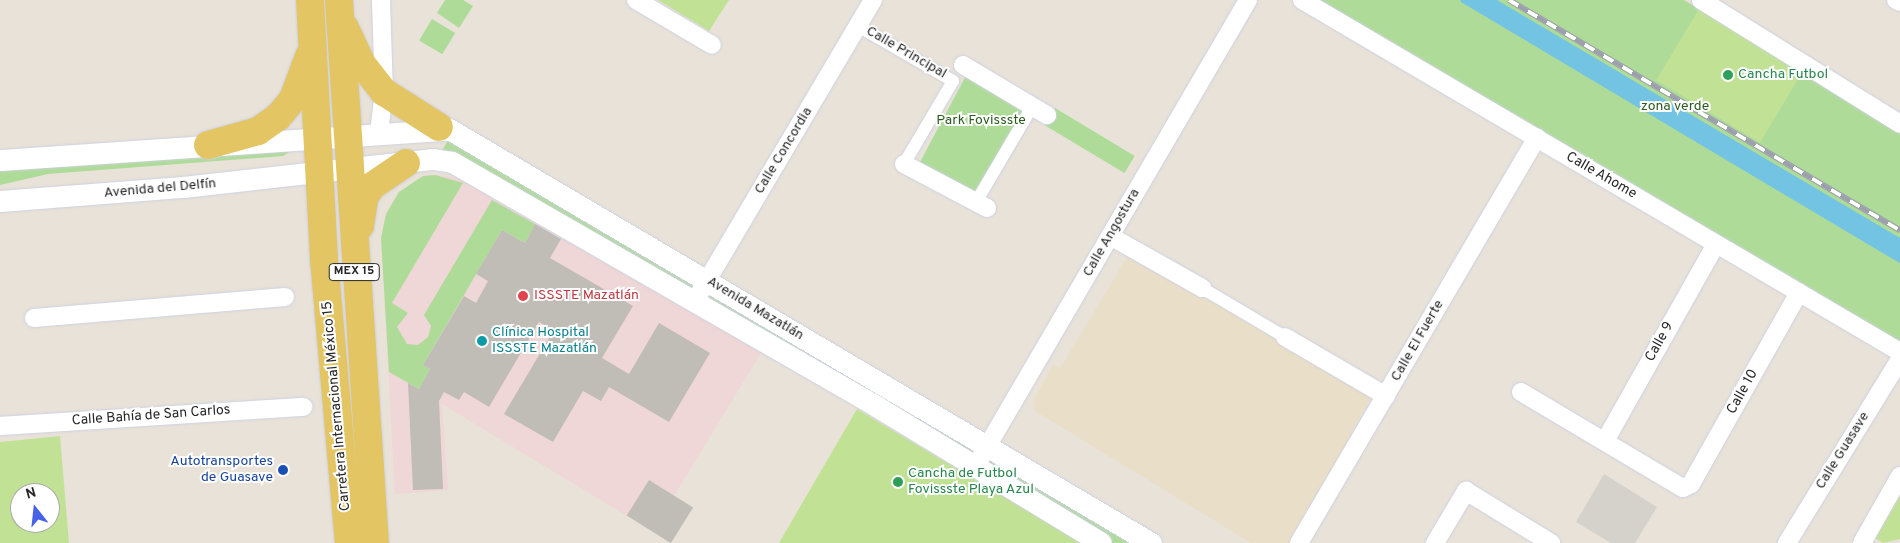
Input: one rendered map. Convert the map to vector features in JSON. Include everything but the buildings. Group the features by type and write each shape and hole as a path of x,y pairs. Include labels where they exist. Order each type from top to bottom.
{"main road":[{"name":"Carretera Internacional México 15","path":"310,0 318,138 349,543"},
{"name":"Carretera Internacional México 15","path":"339,7 353,256 375,543"},
{"path":"339,7 362,64 384,92 439,127"},
{"path":"208,145 258,131 278,117 293,99 312,48"},
{"path":"353,256 365,196 384,174 406,163"}],"street":[{"path":"379,132 384,92 381,0"},
{"path":"636,0 712,45"},
{"name":"Calle Concordia","path":"695,301 874,0"},
{"name":"Calle Angostura","path":"976,465 1248,0"},
{"name":"Calle Ahome","path":"1302,0 1900,352"},
{"path":"1701,0 1900,124"},
{"path":"1896,0 1900,2"},
{"name":"Calle Principal","path":"858,26 953,81 904,164"},
{"name":"Calle Principal","path":"963,65 1040,111"},
{"path":"904,164 982,205 1040,111"},
{"path":"0,160 346,136 439,127"},
{"name":"Avenida Mazatlán","path":"439,127 707,280 1151,543"},
{"name":"Calle El Fuerte","path":"1299,543 1537,138"},
{"name":"Avenida Mazatlán","path":"349,170 406,163 452,162 976,465 1101,543"},
{"path":"321,173 349,170"},
{"name":"Avenida del Delfín","path":"0,201 321,173"},
{"path":"1110,236 1386,396"},
{"name":"Calle 9","path":"1605,441 1716,244"},
{"name":"Calle 10","path":"1605,441 1615,451 1683,488 1691,484 1799,292"},
{"path":"34,318 285,297"},
{"name":"Calle Guasave","path":"1787,543 1900,359"},
{"path":"1521,392 1605,441"},
{"name":"Calle Bahía de San Carlos","path":"0,426 303,407"},
{"path":"1862,543 1900,476"},
{"path":"1434,543 1466,491 1549,542"}],"shaded area":[{"name":"ISSSTE Mazatlán","path":"423,176 455,177 761,353 674,496 649,480 627,516 442,404 448,490 395,494 381,238 386,214 399,192"},
{"path":"1130,252 1373,394 1351,431 1356,434 1294,543 1251,543 1035,411 1034,399 1053,364 1060,368"},
{"path":"1604,474 1657,507 1635,543 1611,543 1576,522"}],"green space":[{"path":"445,0 463,0 473,6 459,28 437,13"},
{"path":"658,0 729,0 709,31"},
{"name":"zona verde","path":"1310,0 1684,0 1900,129 1900,343"},
{"name":"Cancha Futbol","path":"1699,9 1803,71 1760,142 1656,80"},
{"path":"432,19 455,33 442,54 419,40"},
{"name":"Park Fovissste","path":"969,70 1033,104 982,199 918,165"},
{"path":"1055,108 1135,156 1124,173 1045,125"},
{"path":"450,137 1145,538 1142,543 1113,543 440,154"},
{"path":"285,147 291,151 283,156 48,174 0,185 0,165"},
{"path":"435,175 463,183 392,303 408,313 397,327 407,344 418,345 428,337 431,326 424,315 492,200 535,224 525,243 502,230 423,365 430,369 419,389 389,372 381,238 386,214 399,192 423,176"},
{"name":"Cancha de Futbol Fovissste Playa Azul","path":"857,409 1082,543 779,543"},
{"path":"60,436 69,543 0,543 0,442"},
{"path":"1894,494 1900,497 1900,539 1883,543 1871,535"}],"water":[{"path":"1463,0 1497,0 1900,238 1900,260"}],"waterway":[{"path":"1463,0 1900,260"}],"railway":[{"path":"1509,0 1900,230"}],"place":[{"name":"Cancha Futbol","path":"1728,75"},
{"name":"ISSSTE Mazatlán","path":"523,296"},
{"name":"Clínica Hospital ISSSTE Mazatlán","path":"482,341"},
{"name":"Autotransportes de Guasave","path":"283,470"},
{"name":"Cancha de Futbol Fovissste Playa Azul","path":"898,482"}]}
